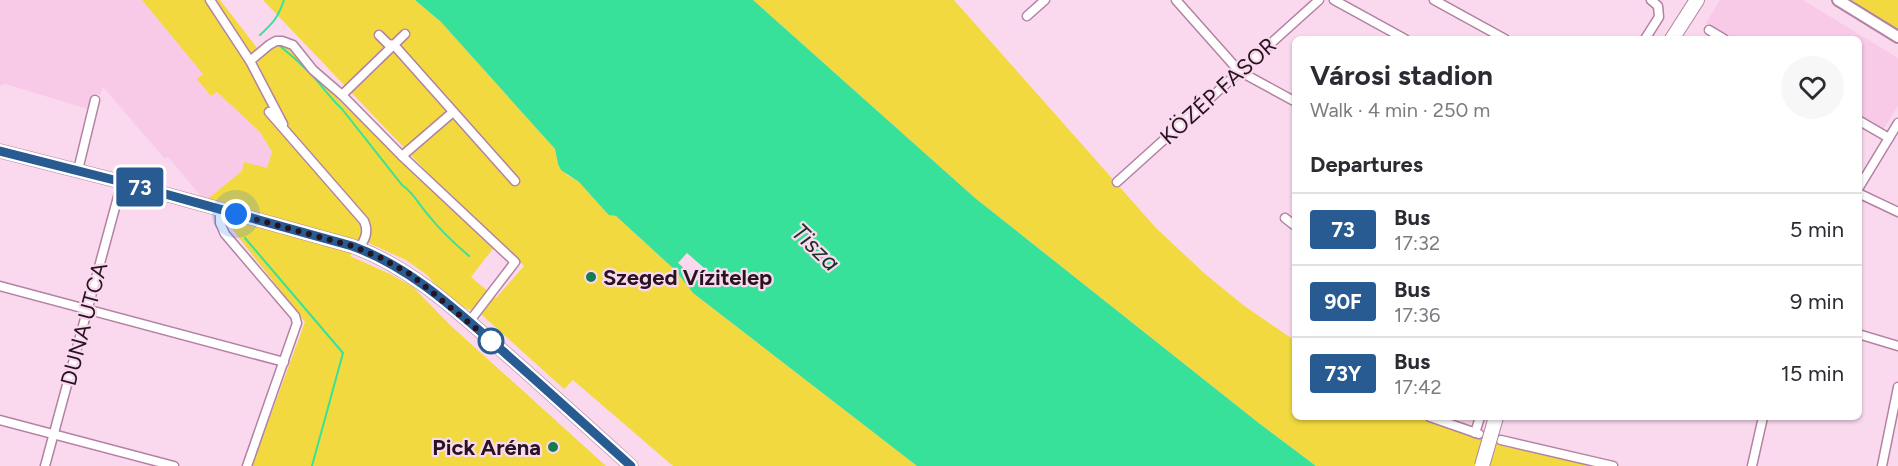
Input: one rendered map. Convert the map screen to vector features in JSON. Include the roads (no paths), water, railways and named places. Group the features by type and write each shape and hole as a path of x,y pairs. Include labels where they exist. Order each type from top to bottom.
{"main road":[{"path":"1674,35 1697,0"},
{"path":"0,151 223,210 360,249 381,258 410,274 469,322 631,466"},
{"path":"1482,466 1495,420"}],"street":[{"path":"210,0 250,62 291,139"},
{"path":"1027,16 1045,0"},
{"path":"1176,0 1239,71 1292,99"},
{"name":"KÖZÉP FASOR","path":"1117,182 1319,0"},
{"path":"1334,0 1400,36"},
{"path":"1434,0 1500,36"},
{"path":"1838,0 1898,37"},
{"path":"1648,36 1659,17 1655,3"},
{"path":"1709,30 1719,36"},
{"path":"342,95 405,34"},
{"path":"379,35 388,44 394,45 515,181"},
{"path":"250,62 276,41 293,45 313,69 402,156 515,262 469,322"},
{"path":"78,170 94,100"},
{"path":"269,112 364,221 367,233 360,249"},
{"path":"402,156 453,112"},
{"path":"1862,122 1889,138"},
{"path":"1862,184 1898,123"},
{"name":"DUNA UTCA","path":"45,466 122,182"},
{"path":"1862,193 1898,212"},
{"path":"223,210 220,223 225,234 295,316 297,326 247,466"},
{"path":"1285,218 1292,223"},
{"path":"0,286 284,362"},
{"path":"1862,335 1898,346"},
{"path":"1882,466 1898,387"},
{"path":"0,420 174,466"},
{"path":"1439,420 1477,433 1479,420"},
{"path":"1752,466 1762,420"},
{"path":"1501,441 1613,466"}],"water":[{"name":"Tisza","path":"415,0 753,0 975,198 1316,466 917,466 693,293 675,270 616,216 609,215 579,182 561,170 555,149 441,22"}],"waterway":[{"path":"260,35 275,20 284,0"},
{"path":"280,46 299,62 342,109 402,185 448,237 469,256"},
{"path":"245,238 343,353 312,466"}],"place":[{"name":"Szeged Vízitelep","path":"591,277"},
{"name":"Pick Aréna","path":"553,447"}]}
